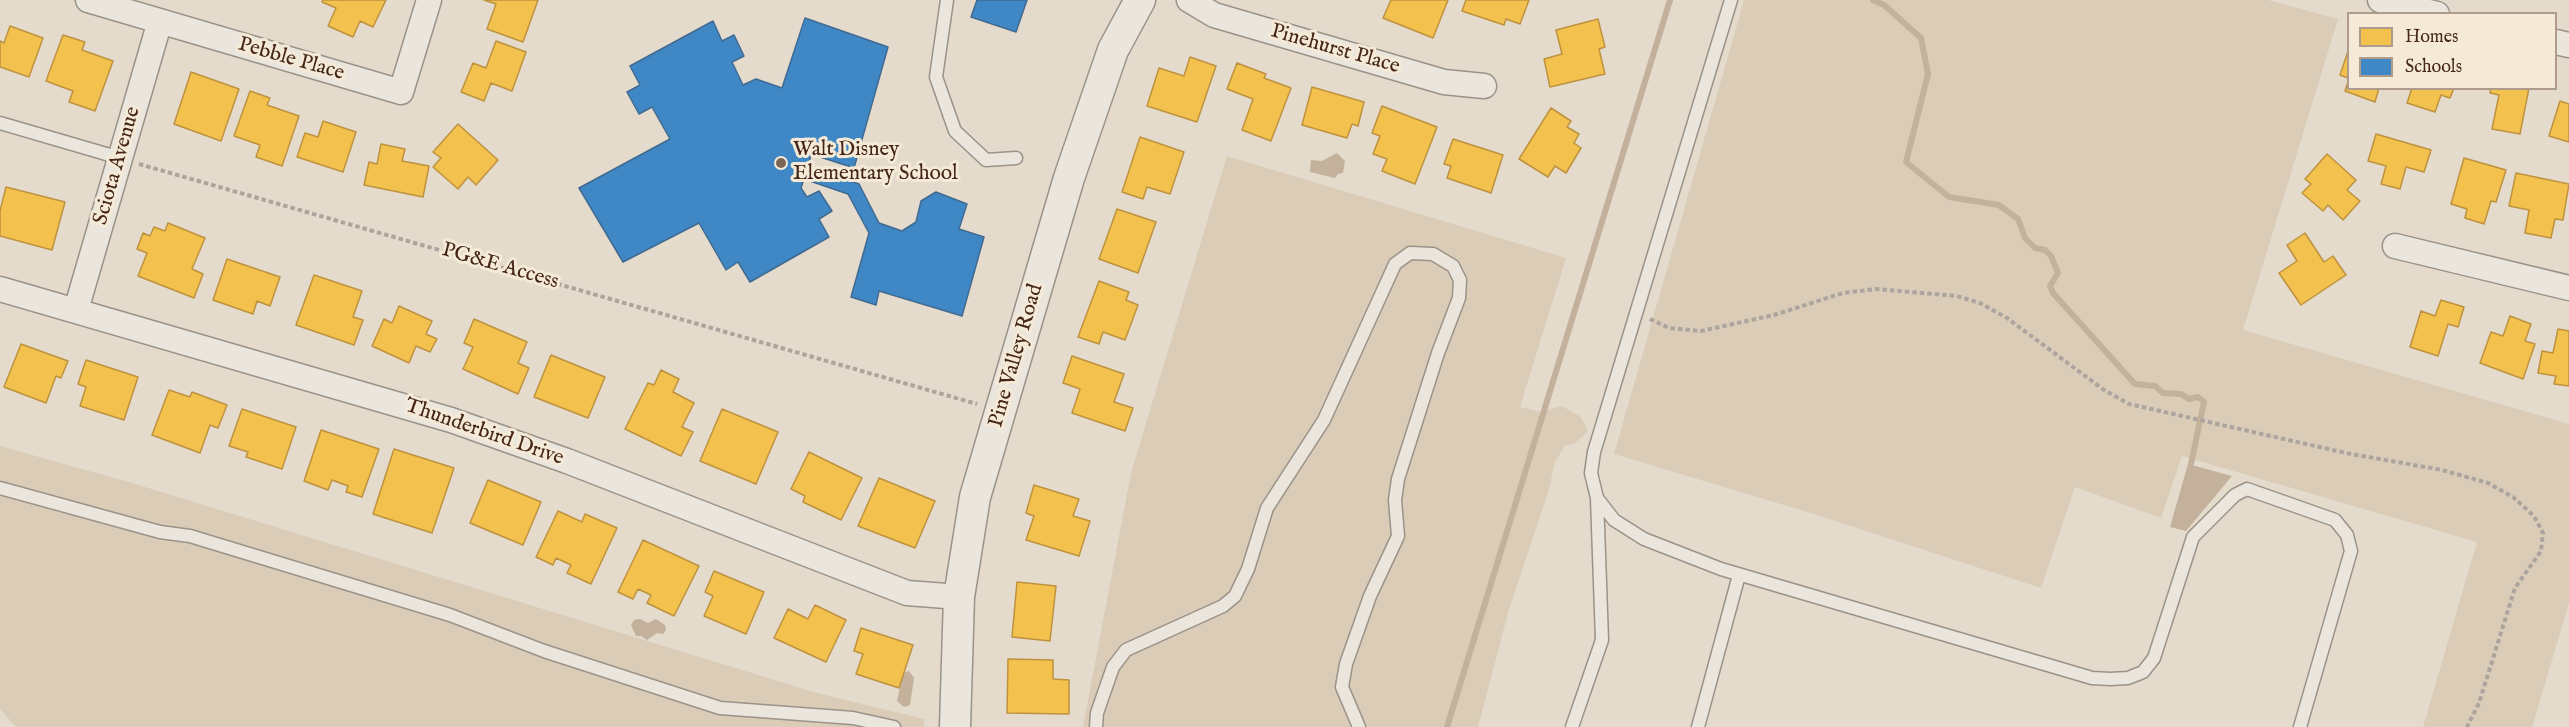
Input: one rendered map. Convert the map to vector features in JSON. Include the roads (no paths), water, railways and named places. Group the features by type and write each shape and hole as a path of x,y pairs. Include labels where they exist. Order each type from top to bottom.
{"street":[{"name":"Pebble Place","path":"88,0 401,92 429,0"},
{"name":"Pine Valley Road","path":"955,727 959,597 975,497 1077,157 1113,50 1140,0"},
{"name":"Pinehurst Place","path":"1189,0 1214,15 1432,78 1484,86"},
{"path":"2380,0 2429,12"},
{"name":"Sciota Avenue","path":"76,310 160,21"},
{"path":"2395,246 2569,288"},
{"name":"Thunderbird Drive","path":"0,289 451,420 567,461 907,593 959,597"}],"lane":[{"path":"947,0 936,77 955,131 986,160 1016,158"},
{"path":"1572,727 1602,640 1597,498 1591,473 1594,452 1731,0"},
{"path":"0,123 120,158"},
{"path":"1096,727 1097,713 1113,667 1126,650 1223,606 1235,596 1248,569 1267,508 1324,420 1395,264 1410,254 1433,254 1453,266 1460,280 1459,298 1438,353 1398,479 1395,500 1398,536 1370,596 1346,664 1342,687 1359,727"},
{"path":"0,488 160,532 190,536 427,608 544,651 720,708 853,718 894,727"},
{"path":"1597,498 1614,520 1644,539 1739,574 2092,678 2128,678 2143,672 2154,658 2193,537 2235,495 2247,489 2336,520 2347,536 2351,551 2300,727"},
{"path":"1698,727 1739,574"}],"waterway":[{"path":"1447,727 1670,0"},
{"path":"1873,0 1884,5 1921,38 1928,74 1906,162 1949,197 1999,205 2018,219 2025,238 2035,248 2045,250 2051,256 2058,273 2050,286 2053,293 2135,384 2155,386 2163,393 2181,394 2189,399 2198,397 2204,402 2191,464"}],"place":[{"name":"Walt Disney Elementary School","path":"781,163"}]}
